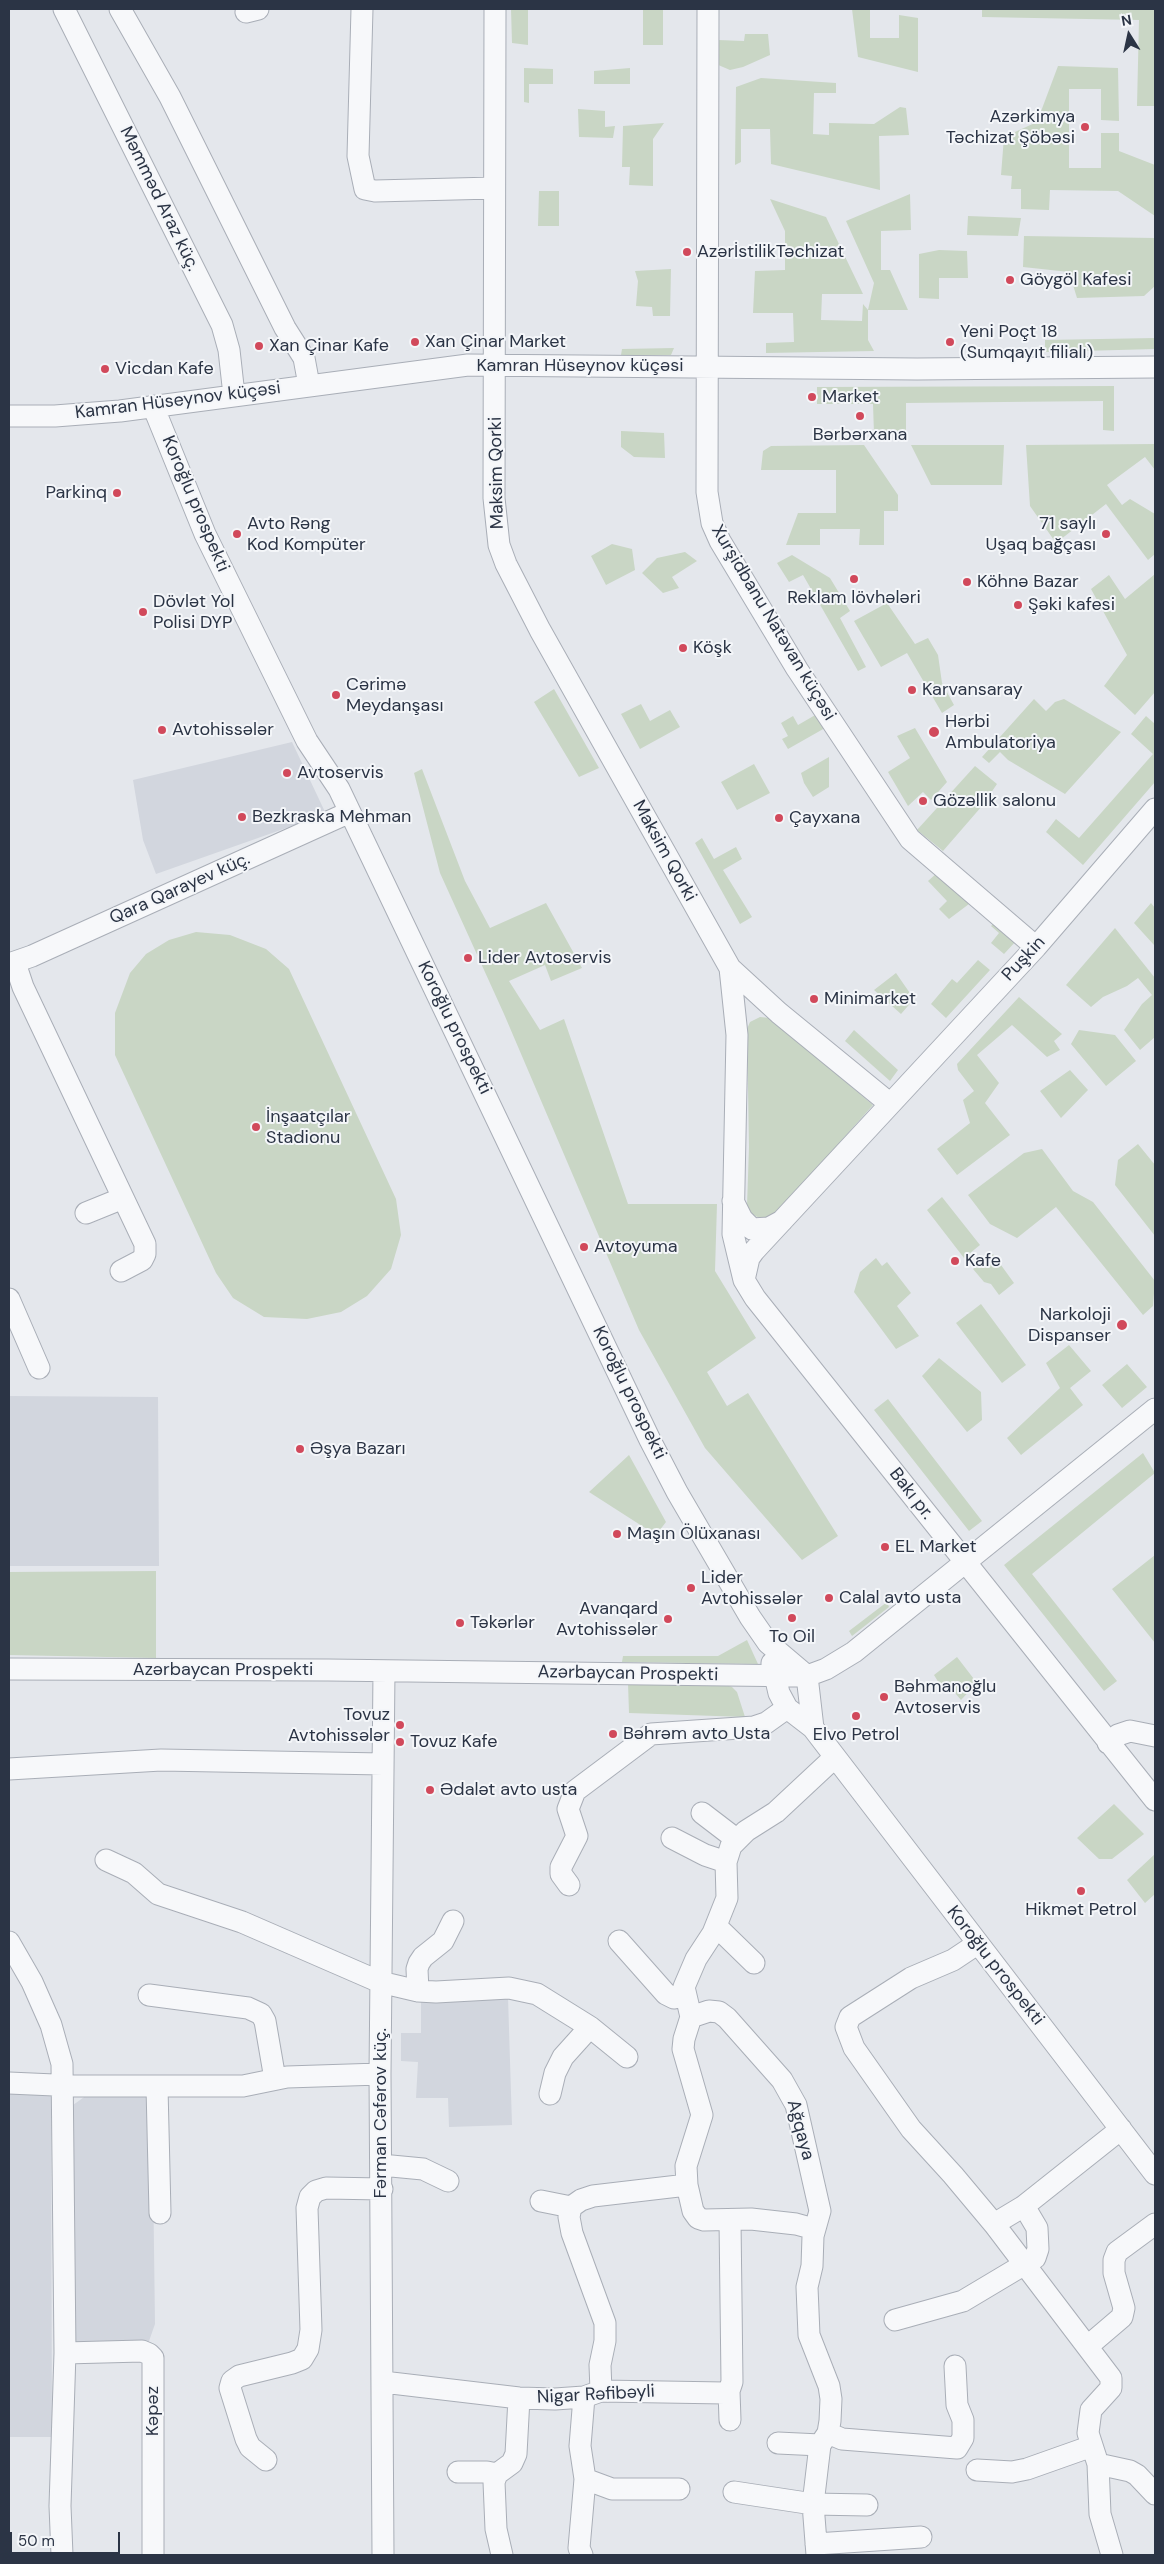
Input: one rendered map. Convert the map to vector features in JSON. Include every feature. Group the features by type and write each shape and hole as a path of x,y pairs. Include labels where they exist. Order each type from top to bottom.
{"street":[{"name":"Məmməd Araz küç.","path":"64,9 222,324 228,344 234,395"},
{"path":"120,9 170,97 285,328 304,358 309,385"},
{"path":"362,9 358,156 365,188 375,191 494,188"},
{"name":"Maksim Qorki","path":"495,9 496,524 499,545 506,564 540,630 730,968"},
{"name":"Xurşidbanu Natəvan küçəsi","path":"708,9 706,492 712,523 720,540 798,669 910,839 1036,947"},
{"name":"Kamran Hüseynov küçəsi","path":"9,416 73,415 153,406 442,366 936,369 1155,367"},
{"name":"Koroğlu prospekti","path":"153,406 205,534 307,741 339,789 650,1440 717,1561 768,1643"},
{"name":"Puşkin","path":"744,1280 749,1258 889,1104 1036,947 1155,809"},
{"name":"Qara Qarayev küç.","path":"12,964 350,812"},
{"path":"12,964 145,1244 145,1254 142,1260 120,1271"},
{"path":"730,968 779,1013 889,1104"},
{"name":"Bakı pr.","path":"730,968 737,1035 733,1234 744,1280 755,1298 1155,1800"},
{"path":"737,1035 750,1012 758,1008 779,1013"},
{"path":"86,1213 124,1198"},
{"path":"733,1201 742,1219 752,1229 769,1228 784,1220"},
{"path":"9,1299 39,1368"},
{"name":"Azərbaycan Prospekti","path":"9,1669 807,1676 831,1667 854,1652 1155,1409"},
{"path":"768,1643 807,1676 813,1728"},
{"path":"569,1885 561,1874 561,1867 577,1836 568,1809 575,1791 651,1734 754,1727 766,1723 787,1708 779,1693 768,1643"},
{"name":"Fərman Cəfərov küç.","path":"383,2555 380,1982 384,1671"},
{"name":"Koroğlu prospekti","path":"787,1708 813,1728 1155,2174"},
{"path":"1108,1742 1118,1735 1130,1731 1155,1736"},
{"path":"814,2229 787,2223 751,2219 713,2222 698,2218 693,2211 687,2186 686,2166 702,2115 683,2049 691,2017 684,1996 684,1988 696,1959 716,1926 726,1898 726,1862 731,1846 736,1839 776,1812 835,1757"},
{"path":"9,1769 161,1760 383,1764"},
{"path":"702,1813 736,1839"},
{"path":"672,1838 705,1856 726,1862"},
{"path":"106,1860 134,1873 158,1894 242,1922 380,1982 418,1991 436,1992 509,1988 523,1989 537,1994 590,2026 627,2057"},
{"path":"418,1991 417,1969 419,1964 423,1957 444,1940 453,1921"},
{"path":"716,1926 754,1963"},
{"path":"619,1941 666,1994 674,1998 684,1996"},
{"path":"9,1942 32,1982 51,2025 62,2064 64,2086 65,2353 60,2506 62,2555"},
{"path":"977,1944 953,1960 911,1978 850,2017 846,2027 854,2048 911,2130 954,2175 994,2224 1088,2346 1112,2383 1111,2388 1091,2410 1088,2418 1088,2433 1095,2455 1100,2514 1112,2555"},
{"path":"149,1995 248,2008 260,2014 265,2021 275,2079"},
{"name":"Ağqaya","path":"691,2017 709,2011 720,2012 791,2093 796,2105 819,2204 819,2216 814,2229 807,2287 809,2335 829,2386 830,2421 824,2439 813,2504 816,2550"},
{"path":"550,2094 555,2073 563,2057 590,2026"},
{"path":"9,2083 64,2086 243,2086 275,2079 380,2074"},
{"path":"157,2086 160,2213"},
{"path":"994,2224 1024,2206 1120,2129"},
{"path":"382,2165 423,2169 448,2181"},
{"path":"582,2555 580,2548 585,2479 580,2446 605,2341 605,2323 572,2233 569,2217 572,2207 581,2200 592,2196 687,2186"},
{"path":"266,2460 250,2447 246,2439 230,2388 232,2381 239,2376 292,2363 302,2359 308,2349 311,2330 308,2208 310,2197 316,2191 326,2188 382,2189"},
{"path":"541,2201 572,2207"},
{"path":"895,2320 963,2301 1035,2258 1038,2249 1037,2228 1024,2206"},
{"path":"730,2220 732,2382 729,2391 730,2420"},
{"path":"1088,2346 1122,2318 1124,2308 1114,2273 1114,2260 1117,2252 1155,2224"},
{"name":"Kəpəz","path":"65,2353 142,2351 150,2354 153,2358 153,2555"},
{"path":"778,2443 842,2439 957,2448 963,2438 963,2420 957,2405 955,2366"},
{"name":"Nigar Rəfibəyli","path":"383,2382 519,2398 555,2399 592,2394 719,2393 729,2391"},
{"path":"502,2555 496,2529 494,2482 497,2474 512,2464 516,2454 519,2398"},
{"path":"977,2470 1012,2472 1095,2455 1137,2475 1155,2494"},
{"path":"458,2472 488,2472 497,2474"},
{"path":"585,2479 612,2489 679,2490"},
{"path":"734,2492 813,2504 867,2505"},
{"path":"816,2550 921,2537"}],"shaded area":[{"path":"292,742 326,814 156,874 143,840 133,780"},
{"path":"9,1396 158,1397 159,1566 9,1566"},
{"path":"508,1997 512,2125 449,2127 448,2098 416,2098 418,2062 401,2061 401,2033 421,2033 421,2001"},
{"path":"9,2092 51,2093 52,2437 9,2437"},
{"path":"87,2095 152,2095 155,2324 148,2344 75,2348 73,2105"}],"green space":[{"path":"511,9 528,9 528,45 512,43"},
{"path":"643,9 663,9 663,45 643,45"},
{"path":"852,9 870,9 870,38 899,38 899,15 918,18 918,72 858,57"},
{"path":"982,9 1155,9 1155,106 1137,106 1139,20 982,17"},
{"path":"745,34 768,34 770,55 743,67 730,70 716,64 718,40 744,41"},
{"path":"1058,66 1118,68 1119,121 1101,120 1101,89 1069,89 1069,168 1101,168 1101,133 1119,133 1119,151 1155,165 1155,216 1118,191 1050,190 1049,210 1021,209 1021,189 1011,189 1012,176 1001,175 1004,137 1037,122"},
{"path":"524,68 553,69 553,84 529,84 529,103 524,102"},
{"path":"630,68 630,84 594,84 594,71"},
{"path":"761,78 836,83 836,93 814,93 813,134 829,135 829,123 874,124 900,107 906,108 909,135 879,136 880,190 771,164 770,129 741,129 741,162 735,165 736,87"},
{"path":"578,109 605,111 605,127 615,126 613,138 579,137"},
{"path":"664,123 653,139 653,186 629,185 630,167 622,167 623,126"},
{"path":"539,191 559,191 559,226 538,226"},
{"path":"910,194 911,230 881,231 881,270 890,270 908,310 868,310 874,283 846,221"},
{"path":"770,199 826,217 863,294 822,294 821,320 862,321 863,304 868,310 868,340 874,351 766,353 766,343 794,342 793,313 753,313 755,271 785,270 785,231"},
{"path":"968,216 1021,218 1018,236 967,235"},
{"path":"1024,236 1155,238 1155,286 1144,296 1077,298 1069,272 1023,267"},
{"path":"939,250 967,251 968,278 939,278 939,299 919,298 919,254"},
{"path":"671,269 670,316 653,316 652,307 636,306 638,281 635,271"},
{"path":"1155,338 1155,349 1045,352 1045,340"},
{"path":"674,348 671,355 621,355 622,349"},
{"path":"1114,386 1114,431 1103,430 1103,401 906,403 906,433 874,434 873,404 817,404 817,387"},
{"path":"621,431 664,433 665,458 634,457 621,447"},
{"path":"1155,444 1155,470 1145,457 1107,485 1122,505 1130,499 1155,514 1155,554 1148,560 1106,504 1056,543 1030,506 1026,445"},
{"path":"864,445 898,495 898,511 884,511 884,545 859,545 860,529 820,529 820,545 786,545 798,513 836,513 836,470 761,470 763,451 771,446"},
{"path":"911,445 1004,445 1002,485 931,485"},
{"path":"612,544 632,549 635,570 606,585 591,556"},
{"path":"685,552 697,561 672,577 679,588 663,593 642,573 657,558"},
{"path":"792,555 830,578 850,611 840,618 866,667 858,671 803,575 789,582 777,563"},
{"path":"1155,574 1155,692 1135,715 1104,686 1127,655 1091,589 1109,575 1125,599"},
{"path":"887,603 915,644 928,638 938,655 942,683 954,705 942,713 907,653 881,667 854,621"},
{"path":"554,689 599,768 579,777 534,702"},
{"path":"1034,699 1046,711 1055,702 1064,699 1121,732 1065,794 1008,760 1000,752 989,763 982,757"},
{"path":"641,704 650,721 670,710 680,727 640,749 621,714"},
{"path":"817,714 825,728 788,749 782,739 788,736 781,723 793,716 798,725"},
{"path":"1146,716 1155,724 1155,782 1083,865 1046,832 1056,819 1079,838 1153,754 1131,734"},
{"path":"915,728 947,782 931,800 923,792 908,806 888,772 910,758 897,736"},
{"path":"829,757 829,787 813,797 804,783 801,773"},
{"path":"754,764 770,793 737,810 721,782"},
{"path":"975,766 997,784 982,806 943,851 917,830"},
{"path":"422,769 465,881 490,928 546,903 582,968 551,981 545,965 509,981 540,1030 564,1019 628,1204 717,1204 715,1271 756,1338 707,1372 727,1406 748,1393 838,1536 802,1560 705,1448 639,1330 504,1014 440,873 414,773"},
{"path":"702,838 714,859 736,847 742,859 723,870 752,917 740,924 695,843"},
{"path":"937,873 969,904 949,919 939,909 947,901 928,881"},
{"path":"1151,903 1155,908 1154,945 1134,923"},
{"path":"997,920 1017,940 1004,954 991,943 999,933 991,926"},
{"path":"1115,928 1155,978 1155,1037 1140,1050 1124,1030 1142,1004 1152,995 1138,978 1127,986 1103,997 1091,1007 1066,985"},
{"name":"İnşaatçılar Stadionu","path":"196,932 230,935 266,949 289,969 396,1199 401,1235 391,1269 367,1296 341,1312 307,1319 264,1317 233,1298 216,1273 115,1055 115,1013 130,973 146,954 169,940"},
{"path":"978,960 990,970 946,1018 931,1004 952,979 957,983"},
{"path":"896,973 914,999 901,1014 874,990"},
{"path":"1019,997 1062,1034 1054,1041 1060,1050 1047,1057 1012,1025 977,1055 999,1083 985,1103 1010,1135 957,1175 937,1149 970,1123 963,1100 974,1091 958,1070 957,1064"},
{"path":"760,1017 770,1018 873,1105 777,1213 762,1219 751,1214 747,1206 749,1147 747,1029 750,1022"},
{"path":"854,1030 898,1070 890,1081 845,1041"},
{"path":"1079,1030 1115,1035 1136,1061 1106,1086 1071,1044"},
{"path":"1070,1070 1088,1090 1061,1118 1040,1091"},
{"path":"1138,1144 1155,1165 1155,1236 1115,1185 1118,1160"},
{"path":"1042,1149 1073,1191 1093,1202 1155,1281 1153,1306 1143,1315 1056,1207 1017,1238 990,1224 968,1195 1024,1153"},
{"path":"942,1197 980,1245 964,1258 927,1210"},
{"path":"993,1254 1014,1283 999,1295 991,1284 984,1282 973,1269"},
{"path":"876,1258 882,1266 887,1262 911,1293 897,1306 919,1336 896,1349 854,1292 860,1272"},
{"path":"981,1304 1026,1365 1002,1383 956,1323"},
{"path":"1069,1345 1091,1371 1070,1388 1083,1405 1021,1455 1007,1438 1060,1388 1046,1363"},
{"path":"939,1358 981,1392 982,1420 967,1432 922,1376"},
{"path":"1127,1364 1147,1387 1122,1408 1102,1385"},
{"path":"888,1399 982,1521 969,1531 874,1410"},
{"path":"1143,1453 1155,1473 1032,1574 1117,1681 1104,1691 1004,1565"},
{"path":"629,1455 666,1522 656,1535 589,1492"},
{"path":"1155,1555 1155,1643 1112,1589"},
{"path":"156,1571 156,1658 9,1655 9,1572"},
{"path":"887,1602 889,1607 852,1636 849,1631"},
{"path":"747,1640 758,1664 622,1662 623,1656 718,1656"},
{"path":"957,1657 977,1683 961,1700 950,1687 942,1688 934,1675"},
{"path":"628,1683 723,1684 732,1687 737,1692 745,1717 629,1713"},
{"path":"1114,1804 1144,1834 1112,1859 1099,1859 1077,1838"},
{"path":"1155,1854 1155,1894 1145,1903 1127,1880"}],"place":[{"name":"Azərkimya Təchizat Şöbəsi","path":"1085,127"},
{"name":"AzərİstilikTəchizat","path":"687,252"},
{"name":"Göygöl Kafesi","path":"1010,280"},
{"name":"Xan Çinar Market","path":"415,342"},
{"name":"Yeni Poçt 18 (Sumqayıt filialı)","path":"950,342"},
{"name":"Xan Çinar Kafe","path":"259,346"},
{"name":"Vicdan Kafe","path":"105,369"},
{"name":"Market","path":"812,397"},
{"name":"Bərbərxana","path":"860,416"},
{"name":"Parkinq","path":"117,493"},
{"name":"Avto Rəng Kod Kompüter","path":"237,534"},
{"name":"71 saylı Uşaq bağçası","path":"1106,534"},
{"name":"Reklam lövhələri","path":"854,579"},
{"name":"Köhnə Bazar","path":"967,582"},
{"name":"Şəki kafesi","path":"1018,605"},
{"name":"Dövlət Yol Polisi DYP","path":"143,612"},
{"name":"Köşk","path":"683,648"},
{"name":"Karvansaray","path":"912,690"},
{"name":"Cərimə Meydanşası","path":"336,695"},
{"name":"Avtohissələr","path":"162,730"},
{"name":"Hərbi Ambulatoriya","path":"934,732"},
{"name":"Avtoservis","path":"287,773"},
{"name":"Gözəllik salonu","path":"923,801"},
{"name":"Bezkraska Mehman","path":"242,817"},
{"name":"Çayxana","path":"779,818"},
{"name":"Lider Avtoservis","path":"468,958"},
{"name":"Minimarket","path":"814,999"},
{"name":"İnşaatçılar Stadionu","path":"256,1127"},
{"name":"Avtoyuma","path":"584,1247"},
{"name":"Kafe","path":"955,1261"},
{"name":"Narkoloji Dispanser","path":"1122,1325"},
{"name":"Əşya Bazarı","path":"300,1449"},
{"name":"Maşın Ölüxanası","path":"617,1534"},
{"name":"EL Market","path":"885,1547"},
{"name":"Lider Avtohissələr","path":"691,1588"},
{"name":"Calal avto usta","path":"829,1598"},
{"name":"To Oil","path":"792,1618"},
{"name":"Avanqard Avtohissələr","path":"668,1619"},
{"name":"Təkərlər","path":"460,1623"},
{"name":"Bəhmanoğlu Avtoservis","path":"884,1697"},
{"name":"Elvo Petrol","path":"856,1716"},
{"name":"Tovuz Avtohissələr","path":"400,1725"},
{"name":"Bəhrəm avto Usta","path":"613,1734"},
{"name":"Tovuz Kafe","path":"400,1742"},
{"name":"Ədalət avto usta","path":"430,1790"},
{"name":"Hikmət Petrol","path":"1081,1891"}]}
